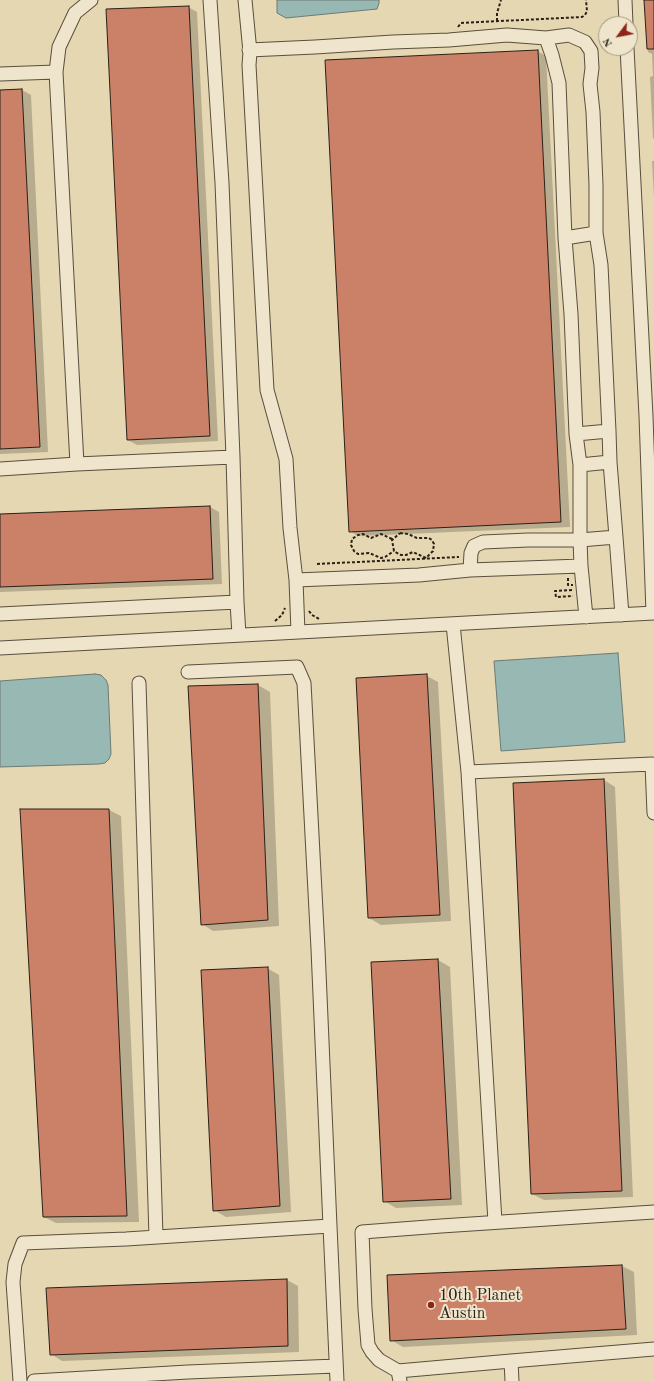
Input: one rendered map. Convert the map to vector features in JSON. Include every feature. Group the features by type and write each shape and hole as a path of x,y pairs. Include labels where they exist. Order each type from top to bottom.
{"street":[{"path":"77,464 56,72 59,47 75,13 91,0"},
{"path":"210,0 222,184 239,635"},
{"path":"244,0 249,50 267,390 286,460 290,528 296,580 298,632"},
{"path":"625,0 626,16"},
{"path":"249,50 448,40 508,35 546,38 569,35 585,42 591,51 592,68 590,84 596,171 596,233 601,265 610,462 622,615"},
{"path":"546,38 559,83 565,238 571,314 576,434 580,465 581,566 586,617"},
{"path":"0,648 653,613 650,437 627,56"},
{"path":"0,74 56,72"},
{"path":"565,238 596,233"},
{"path":"576,434 609,431"},
{"path":"0,469 233,457"},
{"path":"580,465 610,462"},
{"path":"470,570 471,553 474,546 483,542 580,540 616,537"},
{"path":"296,580 419,575 470,570 581,566"},
{"path":"0,614 237,602"},
{"path":"453,624 468,772 495,1222"},
{"path":"188,672 297,667 304,683 318,949 337,1381"},
{"path":"139,683 156,1237"},
{"path":"468,772 652,764 654,813"},
{"path":"654,1212 362,1232 368,1345 379,1360 399,1376 511,1361 654,1349"},
{"path":"20,1381 13,1282 15,1264 23,1243 156,1237 330,1226"},
{"path":"511,1361 512,1381"},
{"path":"34,1381 166,1377 336,1366"}],"path":[{"path":"501,0 497,13 497,21 582,17 587,11 586,0"},
{"path":"392,540 400,533 416,538 429,538 432,540 434,548 431,554 426,558"},
{"path":"392,540 381,534 372,538 363,534 352,539 351,545 354,551 358,554 369,553 378,557 385,557 394,551"},
{"path":"392,540 394,551 401,555 413,552 426,558"},
{"path":"317,564 464,556"},
{"path":"567,572 568,585 576,584"},
{"path":"576,590 555,591 556,597 579,596"},
{"path":"270,623 282,615 285,604"},
{"path":"308,608 312,615 321,620"}],"water":[{"path":"277,0 379,0 379,3 377,9 286,18 277,13"},
{"path":"618,653 625,742 501,751 494,661"},
{"path":"95,674 101,675 106,680 108,685 111,754 105,763 0,767 0,681"}],"building":[{"path":"644,0 654,0 654,49 647,49"},
{"path":"189,6 210,436 127,440 106,9"},
{"path":"538,50 561,522 349,532 325,60"},
{"path":"22,89 40,447 0,449 0,90"},
{"path":"210,506 213,579 0,587 0,514"},
{"path":"427,674 440,915 368,918 356,678"},
{"path":"258,684 268,920 201,925 188,686"},
{"path":"604,779 622,1191 531,1194 513,783"},
{"path":"20,809 109,809 127,1216 43,1217"},
{"path":"438,959 451,1199 383,1202 371,962"},
{"path":"268,967 280,1206 213,1211 201,970"},
{"path":"622,1265 626,1329 390,1341 387,1275"},
{"path":"287,1279 288,1346 50,1355 46,1288"}],"place":[{"name":"10th Planet Austin","path":"431,1305"}]}
